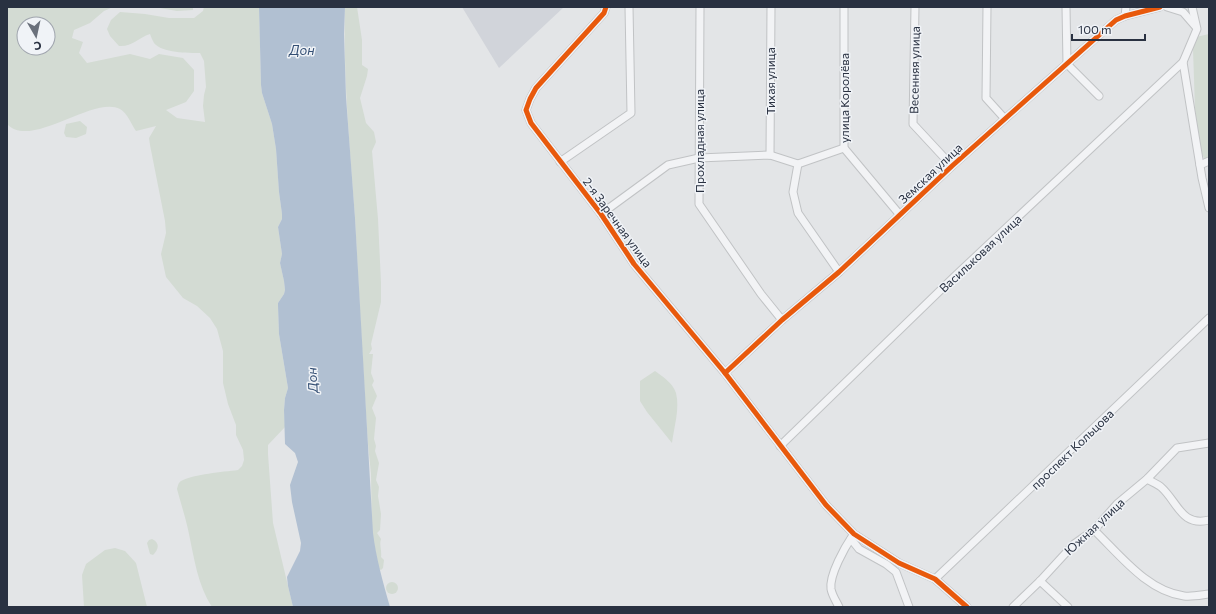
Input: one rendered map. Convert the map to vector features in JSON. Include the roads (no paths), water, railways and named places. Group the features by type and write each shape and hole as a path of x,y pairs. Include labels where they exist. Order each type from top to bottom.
{"street":[{"name":"2-я Заречная улица","path":"606,7 604,13 536,88 526,110 532,123 560,162 601,214 634,264 725,373 780,446 852,536"},
{"path":"560,162 631,113 628,7"},
{"name":"Прохладная улица","path":"700,7 700,204 761,294 782,320"},
{"name":"Тихая улица","path":"770,155 771,7"},
{"name":"улица Королёва","path":"844,7 844,148 900,215"},
{"name":"Весенняя улица","path":"915,7 913,124 952,166"},
{"path":"987,7 986,98 1005,119"},
{"path":"1066,7 1067,64 1099,96"},
{"path":"1125,16 1126,7"},
{"name":"Земская улица","path":"725,373 782,320 839,272 952,166 1116,20 1125,16 1160,7"},
{"path":"1167,7 1182,12 1197,29"},
{"path":"1192,7 1197,29 1183,62 1200,165 1209,208"},
{"name":"Васильковая улица","path":"780,446 954,277 1183,62"},
{"path":"601,214 668,165 699,158 770,155 798,164 844,148"},
{"path":"1200,165 1209,161"},
{"path":"798,164 793,192 798,213 839,272"},
{"name":"проспект Кольцова","path":"935,579 1209,318"},
{"name":"Южная улица","path":"1013,607 1040,581 1074,544 1094,530 1117,504 1147,479 1177,448 1209,443"},
{"path":"1147,479 1161,487 1188,519 1200,522 1209,520"},
{"path":"1094,530 1140,576 1169,593 1186,596 1209,594"},
{"path":"852,536 899,562 935,579 967,607"},
{"path":"838,607 831,588 833,574 842,553 852,536"},
{"path":"852,536 859,549 886,564 896,572 909,607"},
{"path":"1040,581 1068,607"}],"water":[{"name":"Дон","path":"259,7 345,7 344,34 346,97 355,218 373,533 382,579 390,607 293,607 288,586 287,577 300,551 301,543 292,502 290,485 298,462 295,453 285,444 284,410 288,388 279,334 278,306 278,303 285,290 280,263 282,254 278,227 282,219 282,214 276,149 272,124 262,93 261,85"}]}
